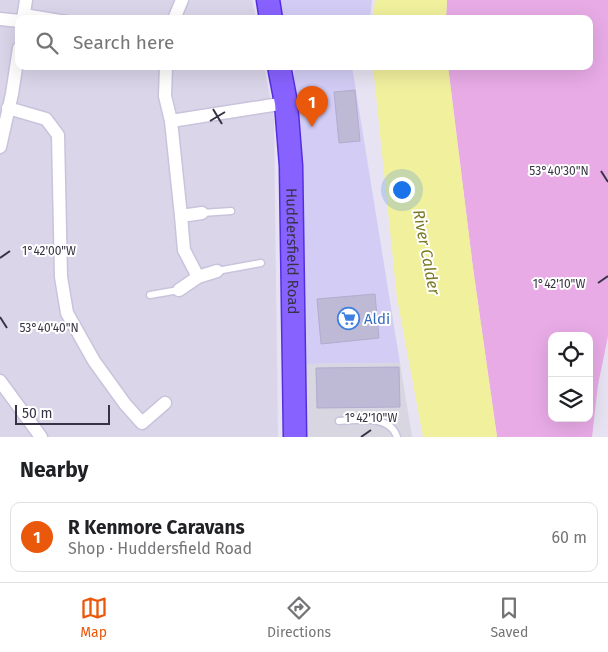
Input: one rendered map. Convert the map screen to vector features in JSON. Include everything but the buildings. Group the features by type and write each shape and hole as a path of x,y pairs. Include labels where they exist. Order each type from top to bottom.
{"highway":[{"path":"268,0 270,15"},
{"name":"Huddersfield Road","path":"280,70 286,103 291,166 295,437"}],"street":[{"path":"176,15 182,0"},
{"path":"0,19 15,15"},
{"path":"0,147 15,70"},
{"path":"166,70 165,96 171,121 184,250 198,277"},
{"path":"171,121 286,103"},
{"path":"8,108 46,119 58,135 61,277 67,313 94,361 125,404 142,423 165,403"},
{"path":"181,216 202,213"},
{"path":"179,290 198,277 217,271"},
{"path":"0,381 41,437"}],"lane":[{"path":"23,13 38,15"},
{"path":"202,213 231,211"},
{"path":"217,271 261,263"},
{"path":"150,295 179,290"},
{"path":"338,422 364,419 386,424 395,431 397,437"}],"shaded area":[{"path":"0,0 252,0 255,15 15,15 15,70 265,70 274,119 278,437 0,437"},
{"path":"275,0 372,0 370,15 277,15"},
{"path":"447,0 608,0 608,336 598,385 592,437 497,437 473,268 448,70 593,70 593,15 446,15"},
{"path":"293,70 353,70 400,363 303,364 301,154"},
{"path":"400,363 412,437 303,437 303,364"}],"water":[{"path":"375,0 447,0 446,15 373,15"},
{"name":"River Calder","path":"373,70 448,70 473,268 497,437 423,437 397,298"}],"place":[{"name":"R Kenmore Caravans","path":"312,127"},
{"name":"Aldi","path":"348,319"}]}
